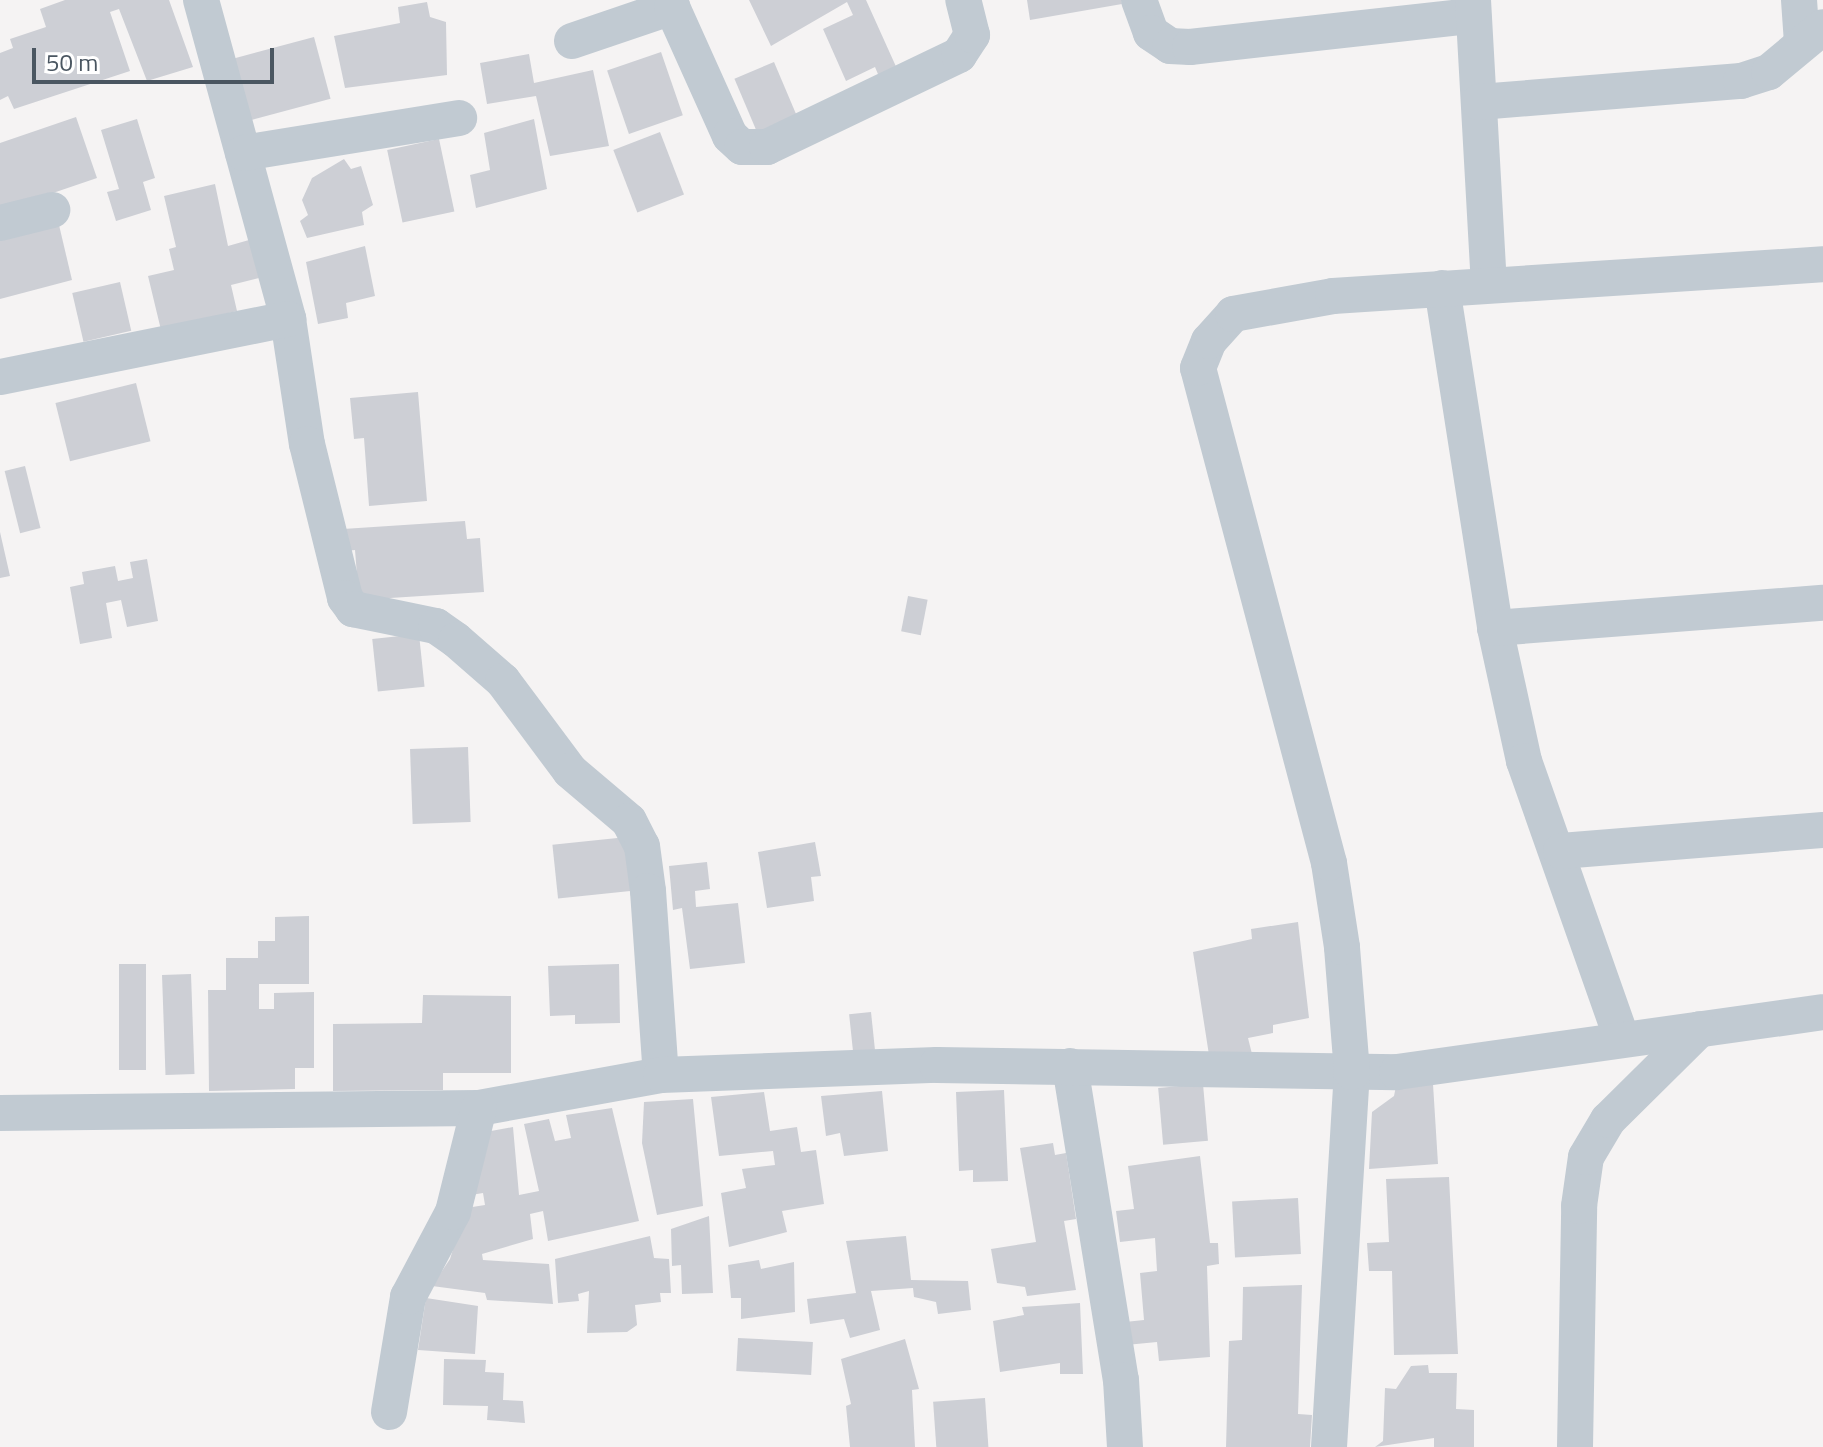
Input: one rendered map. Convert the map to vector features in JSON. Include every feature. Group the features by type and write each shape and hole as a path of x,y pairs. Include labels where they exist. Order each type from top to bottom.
{"street":[{"path":"201,0 288,319 307,444 345,598 353,609 436,626 456,640 503,681 570,771 629,821 642,846 661,1075"},
{"path":"572,41 678,3 730,136 742,147 767,147 959,55 972,35 963,0"},
{"path":"1139,0 1151,33 1170,46 1190,47 1473,8 1489,284"},
{"path":"1479,102 1741,81 1769,72 1813,35 1799,0"},
{"path":"243,153 459,118"},
{"path":"0,223 52,210"},
{"path":"1329,1447 1352,1072 1329,863 1198,368 1209,341 1233,314 1333,296 1823,264"},
{"path":"1442,288 1495,628 1524,761 1561,851 1622,1039"},
{"path":"0,377 288,319"},
{"path":"1495,628 1823,603"},
{"path":"1561,851 1823,830"},
{"path":"0,1113 479,1108 661,1075 1070,1066 1397,1072 1823,1012"},
{"path":"1575,1447 1579,1206 1586,1157 1608,1120 1700,1029"},
{"path":"1070,1066 1121,1380 1125,1447"},
{"path":"389,1412 408,1297 453,1212 479,1108"}],"building":[{"path":"65,0 169,0 193,67 147,81 119,9 110,12 130,71 14,109 8,96 0,100 0,53 13,48 10,39 46,27 40,9"},
{"path":"749,0 866,0 898,71 880,79 875,67 846,81 823,29 853,15 847,2 771,46"},
{"path":"1027,0 1121,0 1122,4 1030,20"},
{"path":"427,2 430,17 446,22 447,75 345,88 334,36 400,23 398,7"},
{"path":"314,37 331,99 249,121 233,59"},
{"path":"661,52 683,115 629,134 607,71"},
{"path":"529,54 534,83 593,70 609,146 550,156 536,96 487,104 480,63"},
{"path":"774,62 798,118 758,135 734,79"},
{"path":"76,117 97,178 0,211 0,143"},
{"path":"137,119 155,178 143,182 151,210 116,221 107,192 119,189 101,130"},
{"path":"534,119 547,189 476,208 470,175 490,170 484,133"},
{"path":"660,132 684,195 637,212 613,150"},
{"path":"439,139 454,211 403,222 387,150"},
{"path":"344,159 351,169 361,166 373,205 362,212 364,225 307,238 300,221 308,215 302,200 312,178"},
{"path":"215,184 228,246 249,240 259,278 231,285 237,311 161,330 148,276 174,270 169,249 176,247 164,196"},
{"path":"59,225 72,280 0,299 0,241"},
{"path":"365,246 375,296 346,303 348,318 318,324 306,262"},
{"path":"120,282 131,331 84,342 72,293"},
{"path":"136,383 151,441 70,461 55,403"},
{"path":"418,392 427,501 369,506 364,438 354,439 350,398"},
{"path":"25,466 40,528 20,533 5,471"},
{"path":"465,521 467,539 480,538 484,592 359,600 355,550 345,551 343,529"},
{"path":"0,532 10,576 0,578"},
{"path":"147,559 158,621 127,627 121,600 106,603 112,638 80,644 70,587 84,584 82,572 115,566 118,581 133,578 130,562"},
{"path":"908,596 928,600 921,635 901,631"},
{"path":"419,634 425,687 378,692 372,639"},
{"path":"468,747 471,822 413,824 410,749"},
{"path":"627,837 633,891 558,899 552,845"},
{"path":"815,842 821,876 811,877 814,901 767,908 758,852"},
{"path":"707,862 710,889 695,891 696,907 738,903 745,963 690,969 682,908 673,910 669,866"},
{"path":"309,916 309,984 259,984 259,1009 274,1009 274,993 314,992 314,1068 295,1068 295,1089 209,1091 208,990 226,990 226,958 258,958 258,941 275,941 275,917"},
{"path":"1298,922 1309,1018 1273,1025 1273,1033 1248,1038 1252,1054 1209,1055 1193,952 1252,939 1251,929"},
{"path":"119,964 146,964 146,1070 119,1070"},
{"path":"619,964 620,1023 575,1024 575,1015 550,1016 548,966"},
{"path":"191,974 194,1074 166,1075 162,975"},
{"path":"423,995 511,996 511,1073 443,1073 443,1090 333,1091 333,1024 422,1023"},
{"path":"871,1012 875,1050 853,1052 849,1014"},
{"path":"1203,1084 1208,1141 1163,1145 1158,1088"},
{"path":"1433,1084 1438,1164 1369,1169 1372,1112 1394,1096 1396,1086"},
{"path":"1004,1090 1008,1181 973,1182 973,1170 959,1171 956,1092"},
{"path":"882,1091 888,1151 844,1156 840,1133 826,1136 821,1096"},
{"path":"764,1092 770,1131 797,1127 801,1152 816,1150 824,1204 782,1211 787,1232 729,1247 721,1193 746,1188 742,1169 775,1165 773,1151 719,1156 711,1097"},
{"path":"693,1099 703,1206 657,1215 642,1143 644,1102"},
{"path":"612,1108 639,1221 548,1241 543,1211 530,1214 533,1239 482,1254 483,1260 549,1264 553,1304 487,1300 485,1293 432,1286 450,1259 466,1208 485,1205 483,1193 471,1195 491,1131 513,1127 519,1195 539,1191 524,1124 549,1119 555,1141 571,1138 566,1115"},
{"path":"1053,1143 1055,1155 1066,1153 1076,1219 1064,1221 1076,1290 1027,1296 1025,1287 997,1283 991,1249 1036,1242 1020,1148"},
{"path":"1200,1156 1210,1243 1218,1243 1219,1264 1207,1266 1210,1357 1159,1361 1157,1342 1126,1345 1125,1322 1144,1320 1140,1273 1157,1271 1155,1238 1120,1242 1116,1211 1134,1209 1128,1166"},
{"path":"1449,1177 1458,1354 1394,1355 1392,1271 1369,1271 1367,1243 1389,1242 1386,1179"},
{"path":"1298,1198 1301,1254 1235,1257 1232,1201"},
{"path":"709,1216 713,1293 682,1294 681,1265 672,1266 671,1229"},
{"path":"650,1236 654,1258 669,1259 671,1293 660,1293 661,1302 635,1305 637,1325 627,1332 587,1333 589,1291 578,1294 579,1301 558,1303 555,1259"},
{"path":"906,1236 911,1280 968,1281 971,1310 938,1314 936,1302 914,1297 913,1288 871,1291 880,1330 850,1338 844,1319 810,1324 807,1299 856,1293 846,1241"},
{"path":"759,1260 761,1269 794,1262 795,1312 741,1319 741,1298 731,1298 728,1265"},
{"path":"1302,1285 1298,1414 1312,1415 1310,1447 1226,1447 1229,1341 1242,1340 1243,1287"},
{"path":"426,1298 478,1306 475,1354 418,1350"},
{"path":"1080,1303 1083,1374 1060,1374 1060,1363 1000,1372 993,1321 1024,1315 1022,1307"},
{"path":"738,1338 813,1342 811,1375 736,1371"},
{"path":"905,1339 919,1389 912,1390 915,1447 850,1447 846,1406 851,1404 841,1359"},
{"path":"444,1359 486,1360 485,1372 504,1373 503,1400 523,1401 525,1423 487,1420 488,1406 443,1405"},
{"path":"1428,1365 1429,1373 1457,1373 1456,1409 1474,1410 1474,1447 1434,1447 1434,1438 1375,1447 1383,1441 1385,1388 1396,1389 1411,1366"},
{"path":"985,1398 988,1447 936,1447 933,1402"}]}
